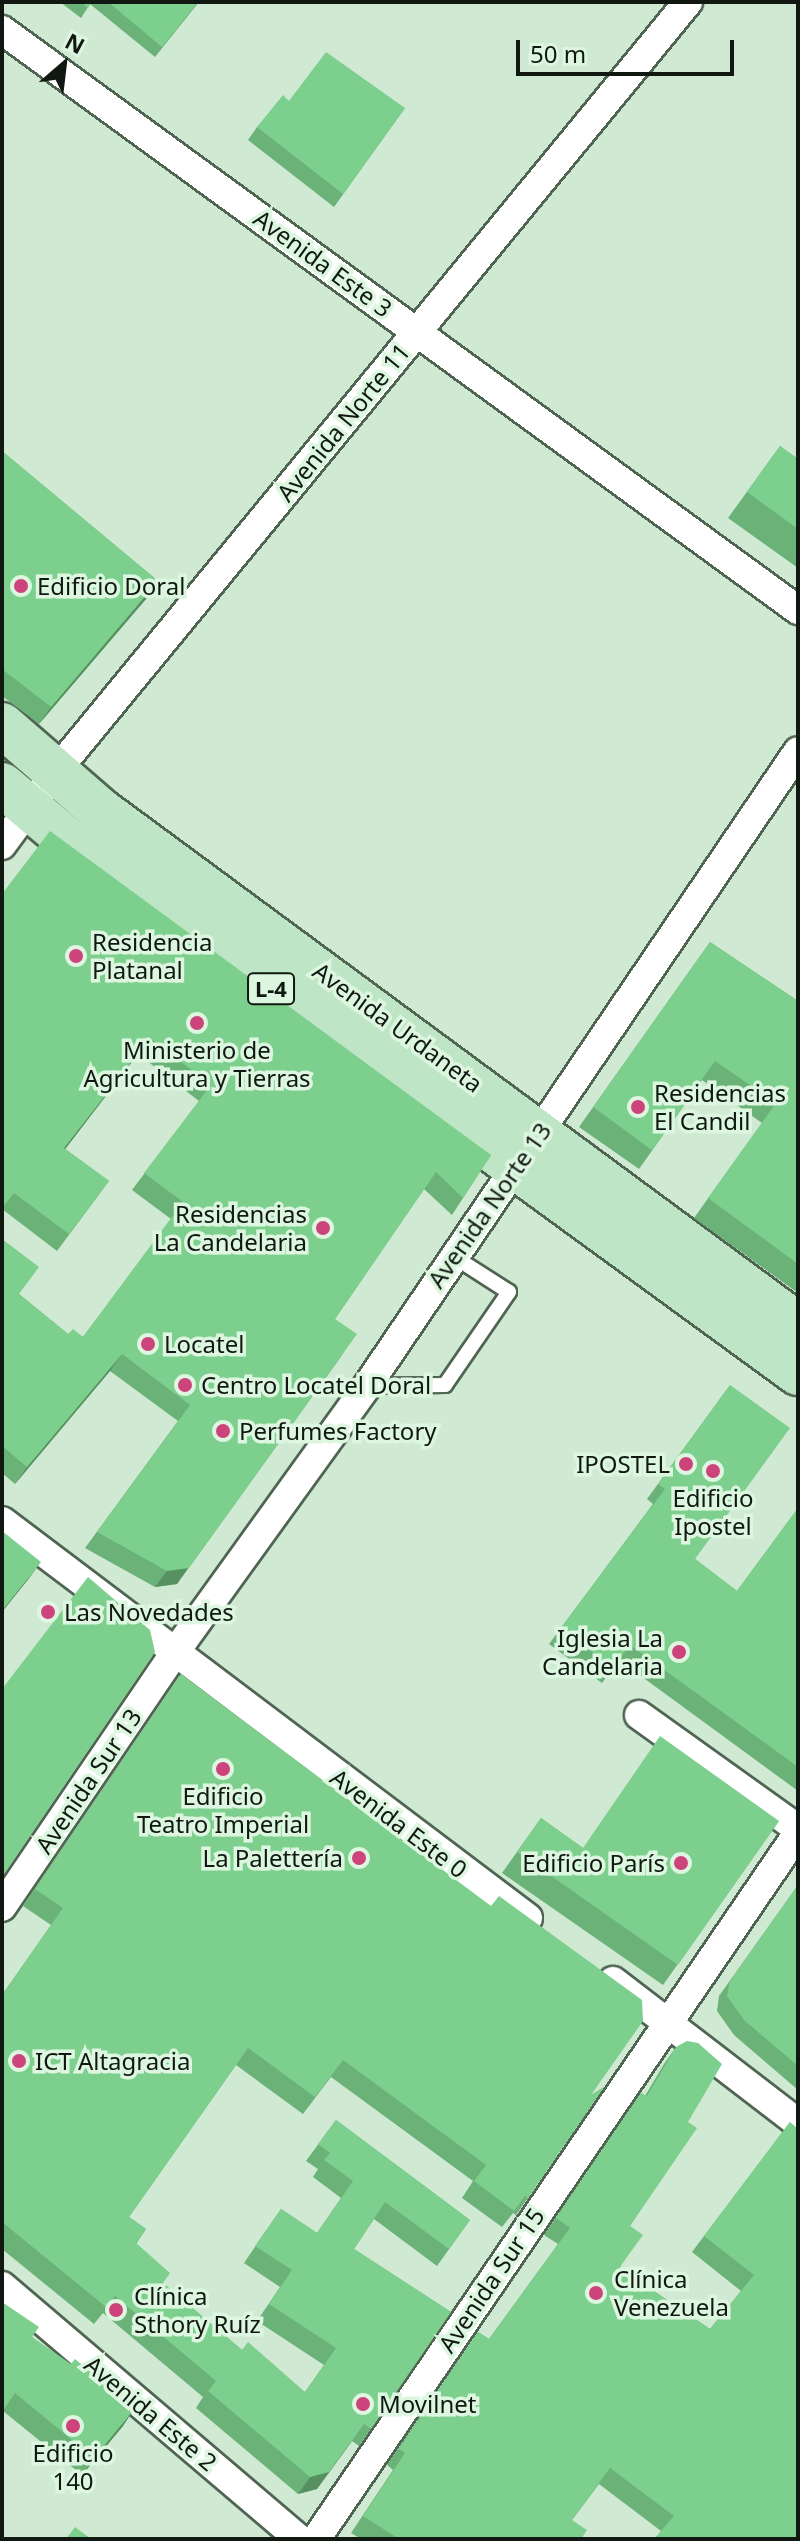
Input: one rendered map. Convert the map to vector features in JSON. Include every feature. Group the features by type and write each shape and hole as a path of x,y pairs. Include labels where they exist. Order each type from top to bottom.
{"main road":[{"name":"Avenida Urdaneta","path":"2,725 101,811 539,1131 798,1325"},
{"name":"Avenida Urdaneta","path":"16,796 75,846 798,1373"}],"street":[{"name":"Avenida Norte 11","path":"2,845 16,796 57,770 688,2"},
{"name":"Avenida Este 3","path":"2,30 798,610"},
{"name":"Avenida Norte 13","path":"173,1655 367,1386 452,1255 798,751"},
{"name":"Avenida Este 0","path":"2,1521 173,1655 552,1937"},
{"name":"Avenida Sur 13","path":"2,1907 173,1655"},
{"path":"639,1715 798,1831"},
{"name":"Avenida Sur 15","path":"316,2539 798,1831"},
{"path":"590,1965 798,2123"},
{"name":"Avenida Este 2","path":"2,2286 299,2539"}],"lane":[{"path":"367,1386 445,1385 509,1292 452,1255"}],"building":[{"path":"108,2 198,2 162,47"},
{"path":"326,52 405,108 343,194 257,127 283,95 289,101"},
{"path":"780,446 798,459 798,529 747,492"},
{"path":"2,451 158,581 51,707 2,669"},
{"path":"50,831 491,1155 463,1198 436,1172 335,1319 357,1334 189,1568 167,1571 97,1532 190,1405 122,1354 27,1467 2,1446 2,1239 39,1267 19,1294 68,1334 73,1329 83,1337 183,1202 144,1173 211,1085 150,1038 64,1148 109,1181 69,1234 14,1193 2,1208 2,894"},
{"path":"710,942 798,1001 798,1264 708,1198 776,1103 715,1061 652,1150 593,1107"},
{"path":"730,1385 790,1428 695,1559 737,1591 798,1508 798,1767 630,1645 613,1667 560,1629 665,1489 658,1484"},
{"path":"2,1531 41,1562 2,1610"},
{"path":"88,1577 150,1630 155,1652 2,1877 2,1689"},
{"path":"181,1674 491,1906 499,1896 642,2000 643,2021 591,2095 604,2087 528,2198 525,2196 514,2211 474,2181 486,2165 343,2060 315,2097 248,2048 129,2217 146,2229 136,2243 170,2273 163,2283 242,2350 248,2342 305,2392 336,2348 269,2304 292,2270 255,2246 281,2209 317,2233 353,2181 324,2160 330,2153 318,2144 336,2120 470,2220 449,2249 385,2202 354,2249 451,2312 371,2429 364,2424 329,2472 310,2477 208,2391 216,2381 115,2296 106,2307 2,2222 2,1995 63,1908 35,1889"},
{"name":"Edificio París","path":"660,1736 779,1821 678,1965 517,1852 541,1818 583,1848"},
{"path":"798,1885 798,2066 744,2020 727,1996 730,1981"},
{"path":"687,2041 698,2043 722,2064 688,2122 697,2128 630,2226 643,2235 619,2268 710,2329 754,2275 704,2236 790,2122 798,2129 798,2539 654,2539 674,2516 610,2468 572,2520 587,2530 581,2539 399,2539 363,2516 405,2453 399,2449 478,2332 489,2339 570,2228 556,2218 641,2093 647,2096 676,2047"},
{"path":"2,2302 39,2327 32,2337 71,2364 75,2359 135,2408 94,2458 15,2393 2,2412"},
{"path":"75,2527 91,2539 66,2539"}],"place":[{"name":"Edificio Doral","path":"21,586"},
{"name":"Residencia Platanal","path":"76,956"},
{"name":"Ministerio de Agricultura y Tierras","path":"197,1023"},
{"name":"Residencias El Candil","path":"638,1107"},
{"name":"Residencias La Candelaria","path":"323,1228"},
{"name":"Locatel","path":"148,1344"},
{"name":"Centro Locatel Doral","path":"185,1385"},
{"name":"Perfumes Factory","path":"223,1431"},
{"name":"IPOSTEL","path":"686,1464"},
{"name":"Edificio Ipostel","path":"713,1471"},
{"name":"Las Novedades","path":"48,1612"},
{"name":"Iglesia La Candelaria","path":"679,1652"},
{"name":"Edificio Teatro Imperial","path":"223,1769"},
{"name":"La Palettería","path":"359,1858"},
{"name":"Edificio París","path":"681,1863"},
{"name":"ICT Altagracia","path":"19,2061"},
{"name":"Clínica Venezuela","path":"596,2293"},
{"name":"Clínica Sthory Ruíz","path":"116,2310"},
{"name":"Movilnet","path":"363,2404"},
{"name":"Edificio 140","path":"73,2426"}]}
